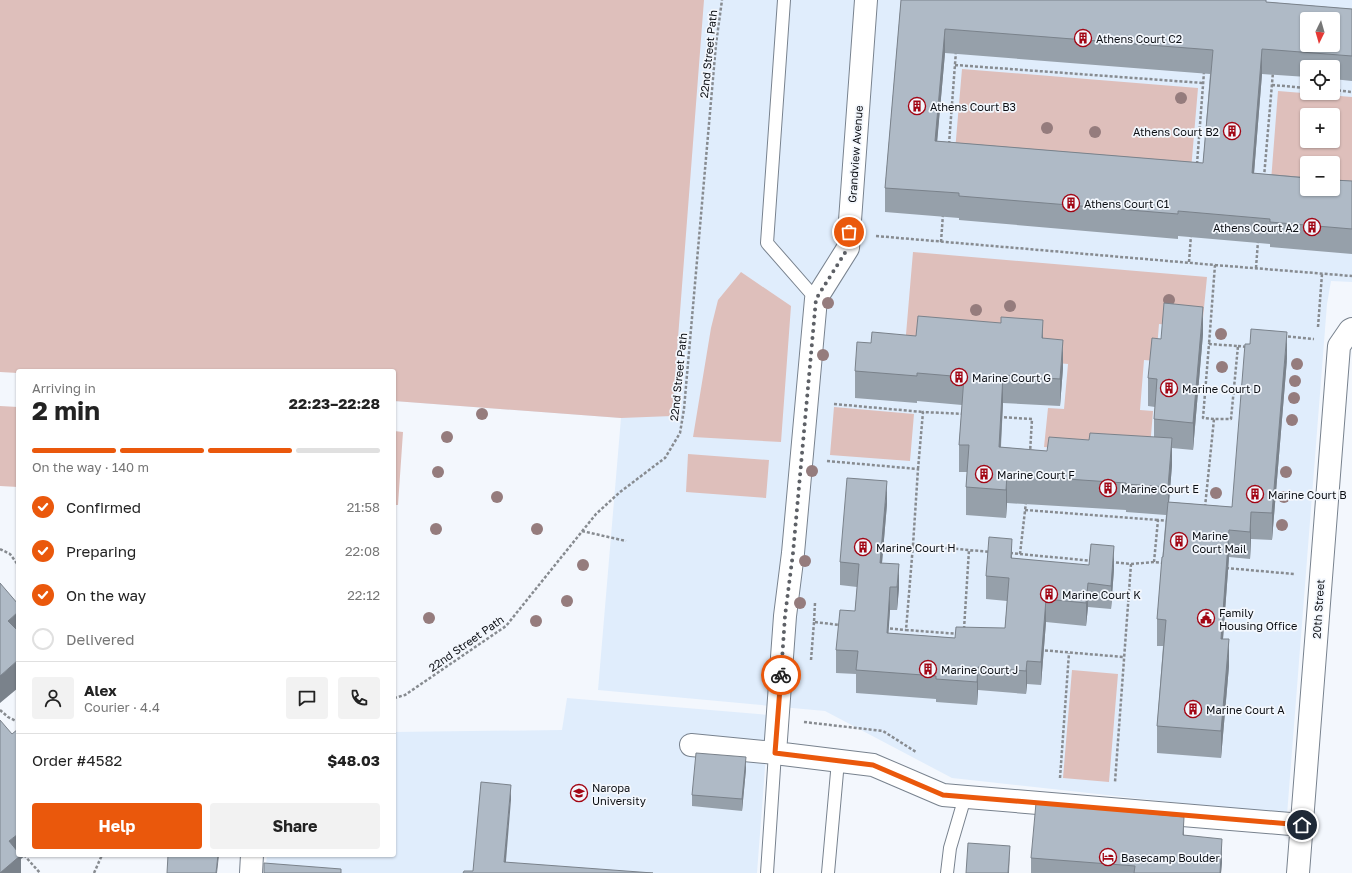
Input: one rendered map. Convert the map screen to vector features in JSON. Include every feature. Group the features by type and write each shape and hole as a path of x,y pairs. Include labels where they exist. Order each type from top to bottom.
{"street":[{"name":"Grandview Avenue","path":"775,753 785,616 793,553 816,299 848,248 866,0"},
{"path":"1339,346 1352,329"},
{"name":"20th Street","path":"1298,873 1339,346"},
{"path":"691,745 775,753 873,765 943,795 1302,825"},
{"path":"251,873 252,857"}],"lane":[{"path":"784,0 767,244 816,299"},
{"path":"767,873 775,753"},
{"path":"828,873 838,761"},
{"path":"947,873 950,848 965,797"}],"path":[{"name":"22nd Street Path","path":"396,697 405,695 506,626 596,514 620,492 665,458 680,433 684,409 716,44 722,0"},
{"path":"948,149 956,50"},
{"path":"955,65 1203,83"},
{"path":"1196,169 1205,68"},
{"path":"1264,179 1273,70"},
{"path":"1272,85 1300,87"},
{"path":"1340,91 1352,92"},
{"path":"941,242 944,211"},
{"path":"1188,262 1191,231"},
{"path":"849,232 941,242 1352,276"},
{"path":"1256,268 1259,239"},
{"path":"1215,265 1203,418 1231,419 1238,346"},
{"path":"1317,340 1322,274"},
{"path":"1280,336 1317,340 1339,346"},
{"path":"1209,344 1250,347"},
{"path":"829,404 970,415"},
{"path":"906,630 922,412"},
{"path":"993,416 1032,419 1029,457"},
{"path":"1205,509 1214,419"},
{"path":"824,461 918,469"},
{"path":"1020,554 1026,495"},
{"path":"1025,510 1173,521"},
{"path":"1154,562 1158,520"},
{"path":"582,531 626,541"},
{"path":"913,545 999,552"},
{"path":"0,549 10,554 16,562"},
{"path":"883,628 963,634 969,550"},
{"path":"1006,553 1100,561"},
{"path":"1108,562 1132,564 1154,562 1170,563"},
{"path":"1115,789 1132,564"},
{"path":"1224,568 1298,574"},
{"path":"810,664 816,600"},
{"path":"814,622 845,625"},
{"path":"1039,650 1124,657"},
{"path":"1059,784 1069,653"},
{"path":"0,710 8,717 16,721"},
{"path":"805,716 804,723 883,731 921,756"},
{"path":"26,857 40,873"},
{"path":"94,873 101,857"}],"shaded area":[{"path":"0,0 1352,0 1352,282 1331,281 1327,304 1287,815 952,778 825,711 598,690 621,418 396,401 396,369 18,369"},
{"path":"0,0 704,0 672,416 621,418 396,401 396,369 16,369 16,373 0,372"},
{"path":"962,69 1198,88 1191,170 955,151"},
{"path":"1278,91 1300,93 1300,100 1340,100 1340,96 1352,97 1352,188 1340,187 1340,156 1300,156 1300,183 1271,181"},
{"path":"913,252 1207,277 1202,328 1159,324 1156,361 1144,360 1140,410 1153,411 1150,448 1136,455 1044,447 1048,408 1064,409 1068,364 904,358"},
{"path":"741,272 791,306 781,442 693,437 711,328 718,300"},
{"path":"0,406 16,407 16,487 0,486"},
{"path":"834,407 914,414 910,461 830,455"},
{"path":"396,431 403,432 398,505 396,505"},
{"path":"688,454 769,460 766,498 686,492"},
{"path":"1072,670 1118,674 1109,782 1063,778"},
{"name":"Naropa University","path":"567,698 769,715 757,873 265,873 267,857 396,857 396,732 562,730"}],"building":[{"path":"901,0 1266,0 1266,2 1352,9 1352,56 1301,52 1340,52 1340,12 1300,12 1300,52 1262,49 1252,173 1300,177 1300,196 1340,196 1340,180 1352,181 1352,229 1270,222 1270,219 1178,211 1178,214 959,196 959,193 885,188","holes":["945,29 1213,50 1203,163 935,141"]},
{"name":"Marine Court D","path":"1164,303 1203,307 1193,423 1154,419 1157,379 1148,378 1152,338 1161,339"},
{"path":"918,316 1001,323 1001,317 1043,320 1042,338 1063,340 1060,379 1003,375 999,447 1047,451 1049,437 1089,440 1090,433 1172,438 1168,487 1007,475 1006,490 966,487 969,445 959,445 964,377 917,373 917,376 855,371 857,342 871,343 872,332 916,336"},
{"path":"1251,329 1287,332 1272,513 1251,512 1250,532 1229,530 1221,639 1229,639 1221,731 1157,726 1166,620 1157,619 1168,502 1232,507 1245,344 1250,344"},
{"path":"847,478 887,481 880,563 899,564 897,587 890,587 887,633 955,638 956,627 1005,628 1009,578 986,576 989,537 1012,539 1011,558 1089,565 1091,544 1114,546 1111,586 1088,583 1086,603 1046,599 1041,662 1027,661 1026,671 978,667 977,682 936,679 936,676 856,670 858,651 836,650 840,610 855,611 859,564 840,562"},
{"path":"0,583 16,602 16,614 8,621 16,629 16,662 0,676"},
{"path":"0,720 12,734 16,731 16,836 9,841 16,850 16,857 19,857 0,873"},
{"path":"696,753 746,757 742,799 692,795"},
{"path":"481,782 511,785 504,862 653,873 463,873 464,871 473,871"},
{"path":"1036,803 1184,817 1183,835 1222,839 1220,873 1134,873 1135,866 1031,858"},
{"path":"968,843 1010,846 1008,873 966,873"},
{"path":"168,857 218,857 216,873 167,873"},
{"path":"264,863 341,869 341,873 264,873"}],"way so far":[{"path":"781,675 785,616 793,553 816,299 848,248 849,232"}],"place":[{"name":"Athens Court C2","path":"1083,38"},
{"name":"Athens Court B3","path":"917,106"},
{"name":"Athens Court B2","path":"1232,131"},
{"name":"Athens Court C1","path":"1071,203"},
{"name":"Athens Court A2","path":"1312,227"},
{"name":"Marine Court G","path":"959,377"},
{"name":"Marine Court D","path":"1169,388"},
{"name":"Marine Court F","path":"984,474"},
{"name":"Marine Court E","path":"1108,488"},
{"name":"Marine Court B","path":"1255,494"},
{"name":"Marine Court Mail","path":"1179,541"},
{"name":"Marine Court H","path":"863,547"},
{"name":"Marine Court K","path":"1049,594"},
{"name":"Family Housing Office","path":"1206,618"},
{"name":"Marine Court J","path":"928,669"},
{"name":"Marine Court A","path":"1193,709"},
{"name":"Naropa University","path":"579,793"},
{"name":"Basecamp Boulder","path":"1108,857"}],"route":[{"path":"781,675 775,753 873,765 943,795 1302,825"}]}
